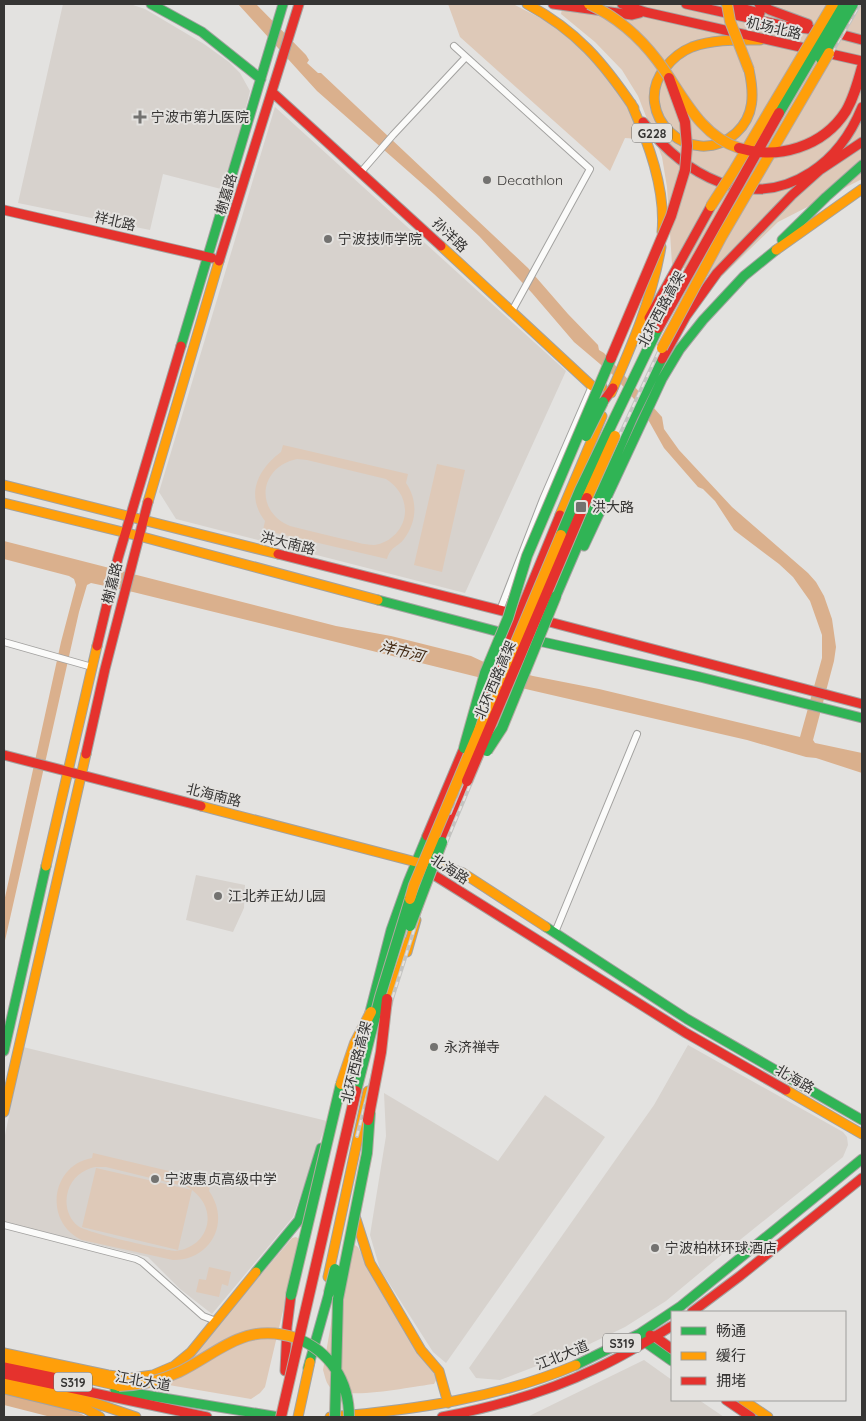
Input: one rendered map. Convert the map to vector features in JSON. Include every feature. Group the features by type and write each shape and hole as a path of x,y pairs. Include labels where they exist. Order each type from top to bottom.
{"main road":[{"path":"151,4 202,32 261,79"},
{"name":"榭嘉路","path":"4,1112 142,520 299,4"},
{"name":"G228","path":"527,4 550,15 589,47 615,79 645,124 671,154 700,173 737,188 772,189 797,181 832,155 847,138 862,107"},
{"path":"553,4 632,15 645,12"},
{"path":"589,4 616,18 635,34 651,52 698,120 711,134 729,145 746,150 760,153 779,152 801,147 824,136 841,120 859,82 862,66"},
{"name":"机场北路","path":"622,4 645,12 760,40 862,62"},
{"name":"机场北路","path":"686,4 785,26 832,32 862,40"},
{"path":"760,40 717,41 702,44 684,51 668,64 659,75 654,91 658,117 666,129 688,144 703,148 728,140 740,130 752,108 754,89 749,70 730,21 727,4 832,32"},
{"path":"759,4 770,10 832,32"},
{"name":"北环西路高架","path":"280,1417 345,1136 414,885 580,490 649,344 758,148 843,4"},
{"name":"北环西路高架","path":"290,1417 383,998 416,908 576,522 656,346 752,174 853,4"},
{"path":"298,1417 367,1095 390,1006 419,911 617,439 684,304 751,185 859,4"},
{"path":"629,354 711,206 832,5"},
{"name":"榭嘉路","path":"4,1052 64,770 89,666 125,533 282,9"},
{"path":"275,1417 342,1123 391,930 416,862 510,635 509,614 527,556 671,216 681,188 686,150 685,124 669,78"},
{"name":"孙洋路","path":"272,92 592,386"},
{"path":"509,614 629,354 648,306 655,282 663,228 661,202 655,164 646,137 631,103"},
{"path":"468,780 502,728 591,512 633,418 686,316 717,273 792,195 820,170 862,142"},
{"path":"768,255 792,228 862,166"},
{"path":"556,596 594,528 666,372 680,349 703,320 744,276 768,255 862,189"},
{"name":"祥北路","path":"4,210 220,260"},
{"path":"592,386 613,388"},
{"path":"451,795 485,673 582,444 603,402 613,388"},
{"name":"洪大南路","path":"4,485 509,614 565,626 862,704"},
{"path":"4,503 138,536 510,635 700,677 862,718"},
{"name":"北海南路","path":"4,755 416,862"},
{"name":"北海路","path":"416,862 439,864 463,873 687,1019 862,1120"},
{"name":"北海路","path":"416,862 434,876 686,1033 862,1134"},
{"path":"308,1368 330,1293 370,1112 381,1052 383,998"},
{"path":"285,1371 286,1326 291,1295 339,1091 355,1042 383,998"},
{"path":"4,1052 17,1056"},
{"path":"335,1417 338,1299 367,1154 370,1112"},
{"path":"4,1353 131,1378 153,1375 174,1366 191,1352 299,1220 319,1151 331,1133 342,1123"},
{"name":"江北大道","path":"678,1311 862,1159"},
{"path":"693,1311 862,1178"},
{"path":"348,1187 362,1241 370,1263 421,1350 439,1371 448,1403"},
{"name":"江北大道","path":"442,1417 480,1409 553,1386 586,1373 647,1337 671,1317"},
{"name":"江北大道","path":"330,1417 379,1413 448,1403 544,1377 671,1326"},
{"path":"4,1360 119,1386 139,1386 179,1372 228,1343 247,1336 268,1334 290,1336 320,1350 341,1376 346,1390 349,1417"},
{"path":"647,1337 671,1349"},
{"path":"647,1337 671,1360"},
{"name":"江北大道","path":"4,1367 101,1388 280,1417"},
{"name":"江北大道","path":"4,1374 207,1417"},
{"path":"4,1381 92,1402 136,1417"},
{"path":"4,1389 86,1409 100,1417"},
{"path":"727,1401 751,1417"},
{"path":"744,1401 768,1417"}],"street":[{"path":"454,46 590,169 512,311"},
{"path":"361,172 466,57"},
{"path":"509,614 542,499 592,386"},
{"path":"4,642 89,666"},
{"path":"556,930 637,734"},
{"path":"4,1225 136,1259 142,1262 203,1316 216,1321"}],"shaded area":[{"name":"宁波市第九医院","path":"63,4 130,4 145,9 204,44 229,62 240,73 250,91 237,143 221,189 163,174 150,230 18,203"},
{"path":"448,4 513,4 550,23 569,36 600,67 623,98 634,117 639,139 625,138 610,171 460,37"},
{"path":"563,4 862,4 862,179 778,222 718,280 672,264 667,187 662,157 638,96 622,70 595,42 561,14"},
{"name":"宁波技师学院","path":"275,107 566,371 465,593 176,519 159,492"},
{"path":"283,445 408,474 406,483 413,497 414,518 404,539 392,549 387,559 263,530 265,521 256,502 255,492 257,483 266,466 281,452","holes":["297,459 386,479 400,492 404,501 405,511 400,529 386,541 370,545 290,526 278,519 266,500 269,480 275,471 284,464"]},
{"path":"437,464 465,470 442,572 414,565"},
{"name":"江北养正幼儿园","path":"196,875 245,885 244,908 233,932 186,920"},
{"path":"688,1045 843,1132 847,1137 848,1145 843,1157 666,1301 625,1327 573,1352 500,1380 476,1378 469,1368 654,1105"},
{"name":"宁波惠贞高级中学","path":"23,1047 327,1121 293,1217 212,1314 180,1289 148,1257 4,1222 4,1140"},
{"path":"384,1093 498,1161 545,1095 605,1137 446,1363 433,1352 380,1269 370,1235 386,1136"},
{"path":"93,1153 211,1181 209,1191 218,1215 214,1237 198,1254 173,1260 82,1240 70,1232 61,1221 57,1208 57,1195 61,1182 68,1171 78,1163 92,1158","holes":["95,1167 106,1167 187,1187 201,1199 206,1208 208,1218 202,1236 196,1243 175,1251 84,1229 78,1226 72,1219 66,1201 68,1191 75,1178 82,1172"]},
{"path":"96,1168 192,1190 178,1250 82,1227"},
{"path":"296,1237 299,1239 299,1243 265,1387 260,1393 251,1399 157,1383 215,1329 292,1238"},
{"path":"345,1243 358,1247 374,1279 436,1372 438,1377 434,1384 381,1392 351,1393 339,1392 328,1384 323,1370"},
{"path":"209,1267 231,1272 228,1286 222,1284 219,1297 196,1292 199,1279 206,1280"},
{"path":"644,1360 671,1379 671,1401 700,1401 724,1417 527,1417"}],"water":[{"name":"洋市河","path":"238,4 256,4 306,55 309,60 307,63 318,73 321,73 528,268 598,345 599,350 604,353 662,417 664,429 679,450 732,507 816,582 824,596 832,619 836,647 813,740 815,743 862,753 862,773 816,758 806,757 747,740 530,690 91,583 87,585 79,612 4,945 4,902 61,642 76,585 74,579 69,576 4,559 4,541 336,626 391,636 471,656 486,663 533,676 599,689 800,737 822,658 822,635 810,601 793,577 734,530 715,501 703,489 698,487 664,448 641,407 613,375 574,342 479,236 317,91"},
{"path":"4,1393 70,1409 88,1417 51,1417 4,1405"}],"railway":[{"path":"450,813 577,505 653,345 797,90 848,4"},
{"path":"357,1136 392,999 428,886 585,509 660,349 860,4"},
{"path":"349,1134 383,998 420,887"}],"traffic: fast":[{"path":"151,4 202,32 261,79"},
{"path":"181,346 283,4"},
{"path":"779,113 843,4"},
{"path":"821,59 853,4"},
{"path":"782,240 862,165"},
{"path":"584,546 662,379 680,349 703,320 744,276 776,250"},
{"path":"561,535 580,490 658,328"},
{"path":"464,748 485,673 508,618 527,556 611,358"},
{"path":"556,596 633,417 662,359"},
{"path":"586,436 603,402"},
{"path":"487,751 502,728 556,596"},
{"path":"378,600 507,634"},
{"path":"534,640 700,677 862,718"},
{"path":"352,1082 391,930 427,836"},
{"path":"410,926 442,842"},
{"path":"4,1051 46,866"},
{"path":"356,1091 380,997 410,899"},
{"path":"546,927 687,1019 862,1120"},
{"path":"291,1295 341,1084"},
{"path":"335,1417 338,1299 367,1153 370,1112"},
{"path":"256,1272 299,1220 321,1148"},
{"path":"674,1311 862,1159"},
{"path":"329,1293 335,1269"},
{"path":"308,1368 329,1293"},
{"path":"576,1365 639,1334 671,1313"},
{"path":"296,1338 319,1351 335,1369 346,1391 349,1417"},
{"path":"643,1338 645,1342 671,1360"},
{"path":"115,1390 279,1417"}],"traffic: slow":[{"path":"527,4 560,25 588,49 611,76 634,108"},
{"path":"589,4 618,21 635,35 657,60 701,123 725,142 739,148"},
{"path":"727,4 730,21 749,70"},
{"path":"711,206 833,4"},
{"path":"749,70 752,87 750,112 736,133 719,144 701,146 684,142 670,132 660,119 655,103 656,85 665,68 677,56 692,47 709,43 726,40 760,40"},
{"path":"662,348 722,236 829,53"},
{"path":"631,103 644,134 654,166 661,199 662,232"},
{"path":"776,250 862,189"},
{"path":"441,246 592,386 602,387"},
{"path":"611,393 647,303 661,247"},
{"path":"148,502 219,261"},
{"path":"560,515 602,416"},
{"path":"587,498 615,436"},
{"path":"4,485 278,554"},
{"path":"4,503 139,536 378,600"},
{"path":"410,899 414,885 561,535"},
{"path":"46,866 97,646"},
{"path":"4,1112 86,754"},
{"path":"201,806 416,862 439,865 463,873 546,927"},
{"path":"407,952 416,920"},
{"path":"387,999 404,942"},
{"path":"341,1084 355,1043 371,1012"},
{"path":"786,1090 862,1134"},
{"path":"328,1277 368,1091"},
{"path":"355,1216 370,1263 421,1350 439,1371 448,1403"},
{"path":"4,1353 108,1375 131,1378 153,1375 174,1366 191,1352 256,1272"},
{"path":"119,1386 135,1385 165,1378 247,1336 262,1333 296,1338"},
{"path":"4,1360 119,1386"},
{"path":"298,1417 310,1362"},
{"path":"330,1417 393,1411 455,1401 516,1386 576,1365"},
{"path":"4,1381 92,1402 136,1417"},
{"path":"4,1389 86,1409 100,1417"},
{"path":"744,1401 768,1417"}],"traffic: jam":[{"path":"219,261 299,4"},
{"path":"553,4 632,15 640,13"},
{"path":"622,4 645,12 862,61"},
{"path":"686,4 785,26 832,32 862,40"},
{"path":"726,4 760,13"},
{"path":"759,4 808,24"},
{"path":"739,148 754,151 784,151 812,142 825,134 846,111 854,95 862,67"},
{"path":"611,358 671,216 685,170 687,146 685,122 669,78"},
{"path":"272,92 441,246"},
{"path":"643,122 659,141 678,158 698,171 719,182 741,188 764,189 787,184 820,166 842,144 862,107"},
{"path":"658,328 779,113"},
{"path":"662,359 686,316 717,273 792,195 820,170 862,142"},
{"path":"649,318 711,206"},
{"path":"4,210 212,258"},
{"path":"97,646 118,558 181,346"},
{"path":"603,402 613,388"},
{"path":"467,781 587,498"},
{"path":"86,754 105,669 148,502"},
{"path":"479,712 560,515"},
{"path":"278,554 515,614"},
{"path":"542,620 862,704"},
{"path":"427,836 467,741"},
{"path":"4,755 201,806"},
{"path":"442,842 467,781"},
{"path":"426,870 686,1033 786,1090"},
{"path":"368,1120 381,1052 387,999"},
{"path":"281,1417 356,1091"},
{"path":"693,1311 862,1178"},
{"path":"285,1371 291,1295"},
{"path":"442,1417 482,1409 558,1385 615,1359 671,1327"},
{"path":"650,1335 671,1348"},
{"path":"4,1367 57,1378"},
{"path":"4,1374 207,1417"},
{"path":"727,1401 751,1417"}],"place":[{"name":"宁波市第九医院","path":"140,117"},
{"name":"Decathlon","path":"487,180"},
{"name":"宁波技师学院","path":"328,239"},
{"name":"洪大路","path":"581,507"},
{"name":"江北养正幼儿园","path":"218,896"},
{"name":"永济禅寺","path":"434,1047"},
{"name":"宁波惠贞高级中学","path":"155,1179"},
{"name":"宁波柏林环球酒店","path":"655,1248"}]}
